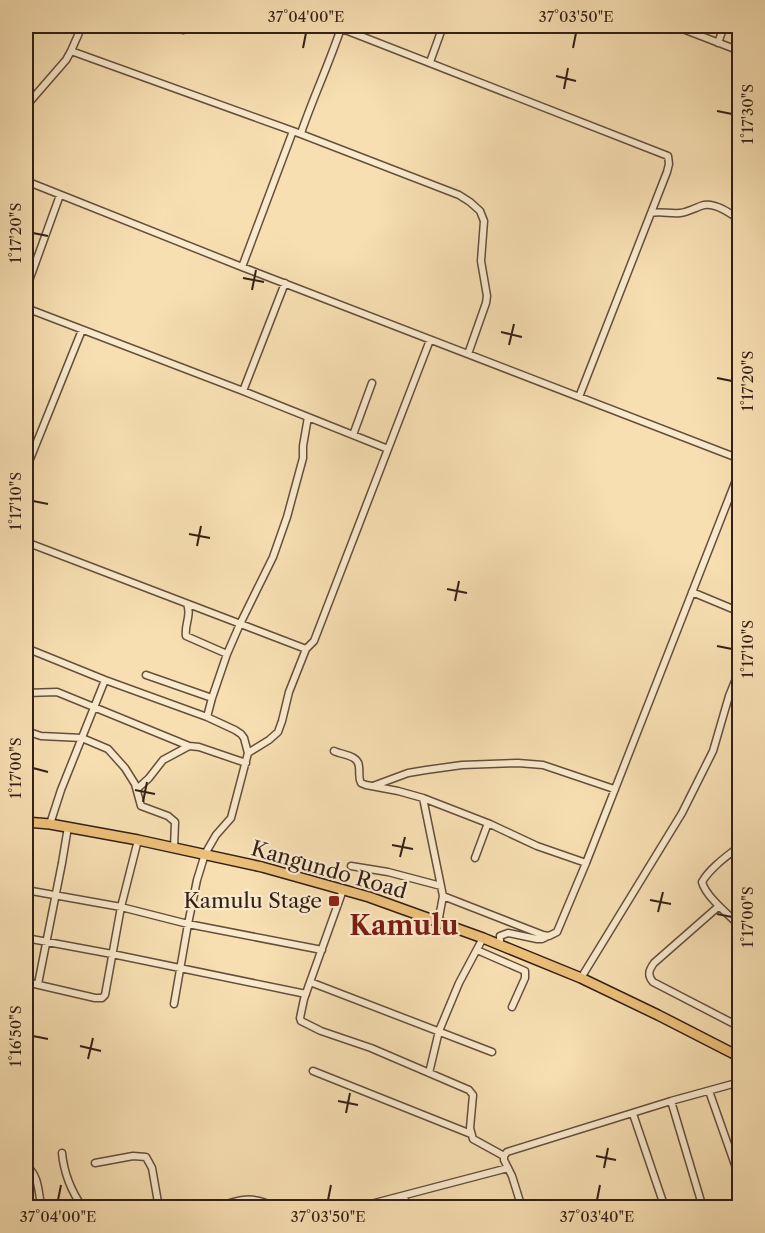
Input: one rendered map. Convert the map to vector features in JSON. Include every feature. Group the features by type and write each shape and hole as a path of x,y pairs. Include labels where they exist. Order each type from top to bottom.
{"highway":[{"name":"Kangundo Road","path":"26,822 50,824 138,840 262,867 399,908 483,938 581,978 740,1057"}],"street":[{"path":"26,106 66,60 82,26"},
{"path":"430,62 443,26"},
{"path":"675,26 740,51"},
{"path":"718,43 724,26"},
{"path":"301,134 310,105 334,49 338,27 668,156 669,164 651,213 579,397"},
{"path":"71,51 301,134 459,195 470,202 480,211 484,221 481,261 487,296 468,354"},
{"path":"242,267 293,131"},
{"path":"26,181 740,459"},
{"path":"26,289 60,195"},
{"path":"651,213 680,213 710,205 725,210 740,220"},
{"path":"243,391 285,283"},
{"path":"26,308 388,449"},
{"path":"26,469 82,330"},
{"path":"248,753 270,740 278,732 289,692 306,649 314,641 430,340"},
{"path":"353,435 372,383"},
{"path":"207,717 227,654 273,557 287,517 303,458 308,417"},
{"path":"500,945 500,936 508,933 542,939 557,932 560,928 739,472"},
{"path":"26,542 306,649"},
{"path":"692,592 740,612"},
{"path":"187,604 189,615 186,636 227,654"},
{"path":"26,648 207,717 235,730 244,738 248,753 231,818 216,835 205,854 197,880 174,1004"},
{"path":"581,978 682,813 713,751 729,696 740,669"},
{"path":"146,675 212,698"},
{"path":"50,824 61,790 105,680"},
{"path":"26,693 57,692 189,746 199,747 246,764"},
{"path":"26,731 41,735 82,738 108,749 125,768 137,789 141,806 168,816 175,822 174,848"},
{"path":"137,789 163,760 189,746"},
{"path":"334,751 357,761 359,764 358,778 361,783 423,798 488,823 537,846 586,863"},
{"path":"372,786 408,773 426,770 462,765 518,763 543,765 614,789"},
{"path":"423,798 443,896 438,923"},
{"path":"475,858 488,823"},
{"path":"38,984 68,827"},
{"path":"26,982 95,998 102,998 105,995 121,907 138,840"},
{"path":"740,846 719,863 702,882 719,906 740,926"},
{"path":"351,866 388,872 441,886"},
{"path":"26,890 121,907 188,924 322,951"},
{"path":"343,890 310,982 300,1018 303,1023 321,1031 371,1048 472,1093 471,1134 473,1139 504,1156 522,1208"},
{"path":"443,896 549,936"},
{"path":"719,906 654,963 649,973 653,982 740,1027"},
{"path":"26,938 306,994"},
{"path":"429,1073 439,1031 459,983 483,938"},
{"path":"477,950 525,971 525,978 512,1006"},
{"path":"310,982 492,1052"},
{"path":"313,1071 471,1134"},
{"path":"504,1156 507,1152 740,1082"},
{"path":"709,1091 740,1179"},
{"path":"671,1101 703,1208"},
{"path":"633,1114 665,1208"},
{"path":"62,1153 63,1168 82,1208"},
{"path":"95,1162 133,1156 146,1157 152,1168 159,1208"},
{"path":"26,1166 33,1172 38,1183 40,1199"},
{"path":"366,1208 367,1205 508,1168"},
{"path":"404,1196 407,1208"},
{"path":"215,1208 238,1200 251,1199 275,1208"}],"place":[{"name":"Kamulu Stage","path":"334,901"}],"district":[{"name":"Kamulu","path":"404,926"}]}
